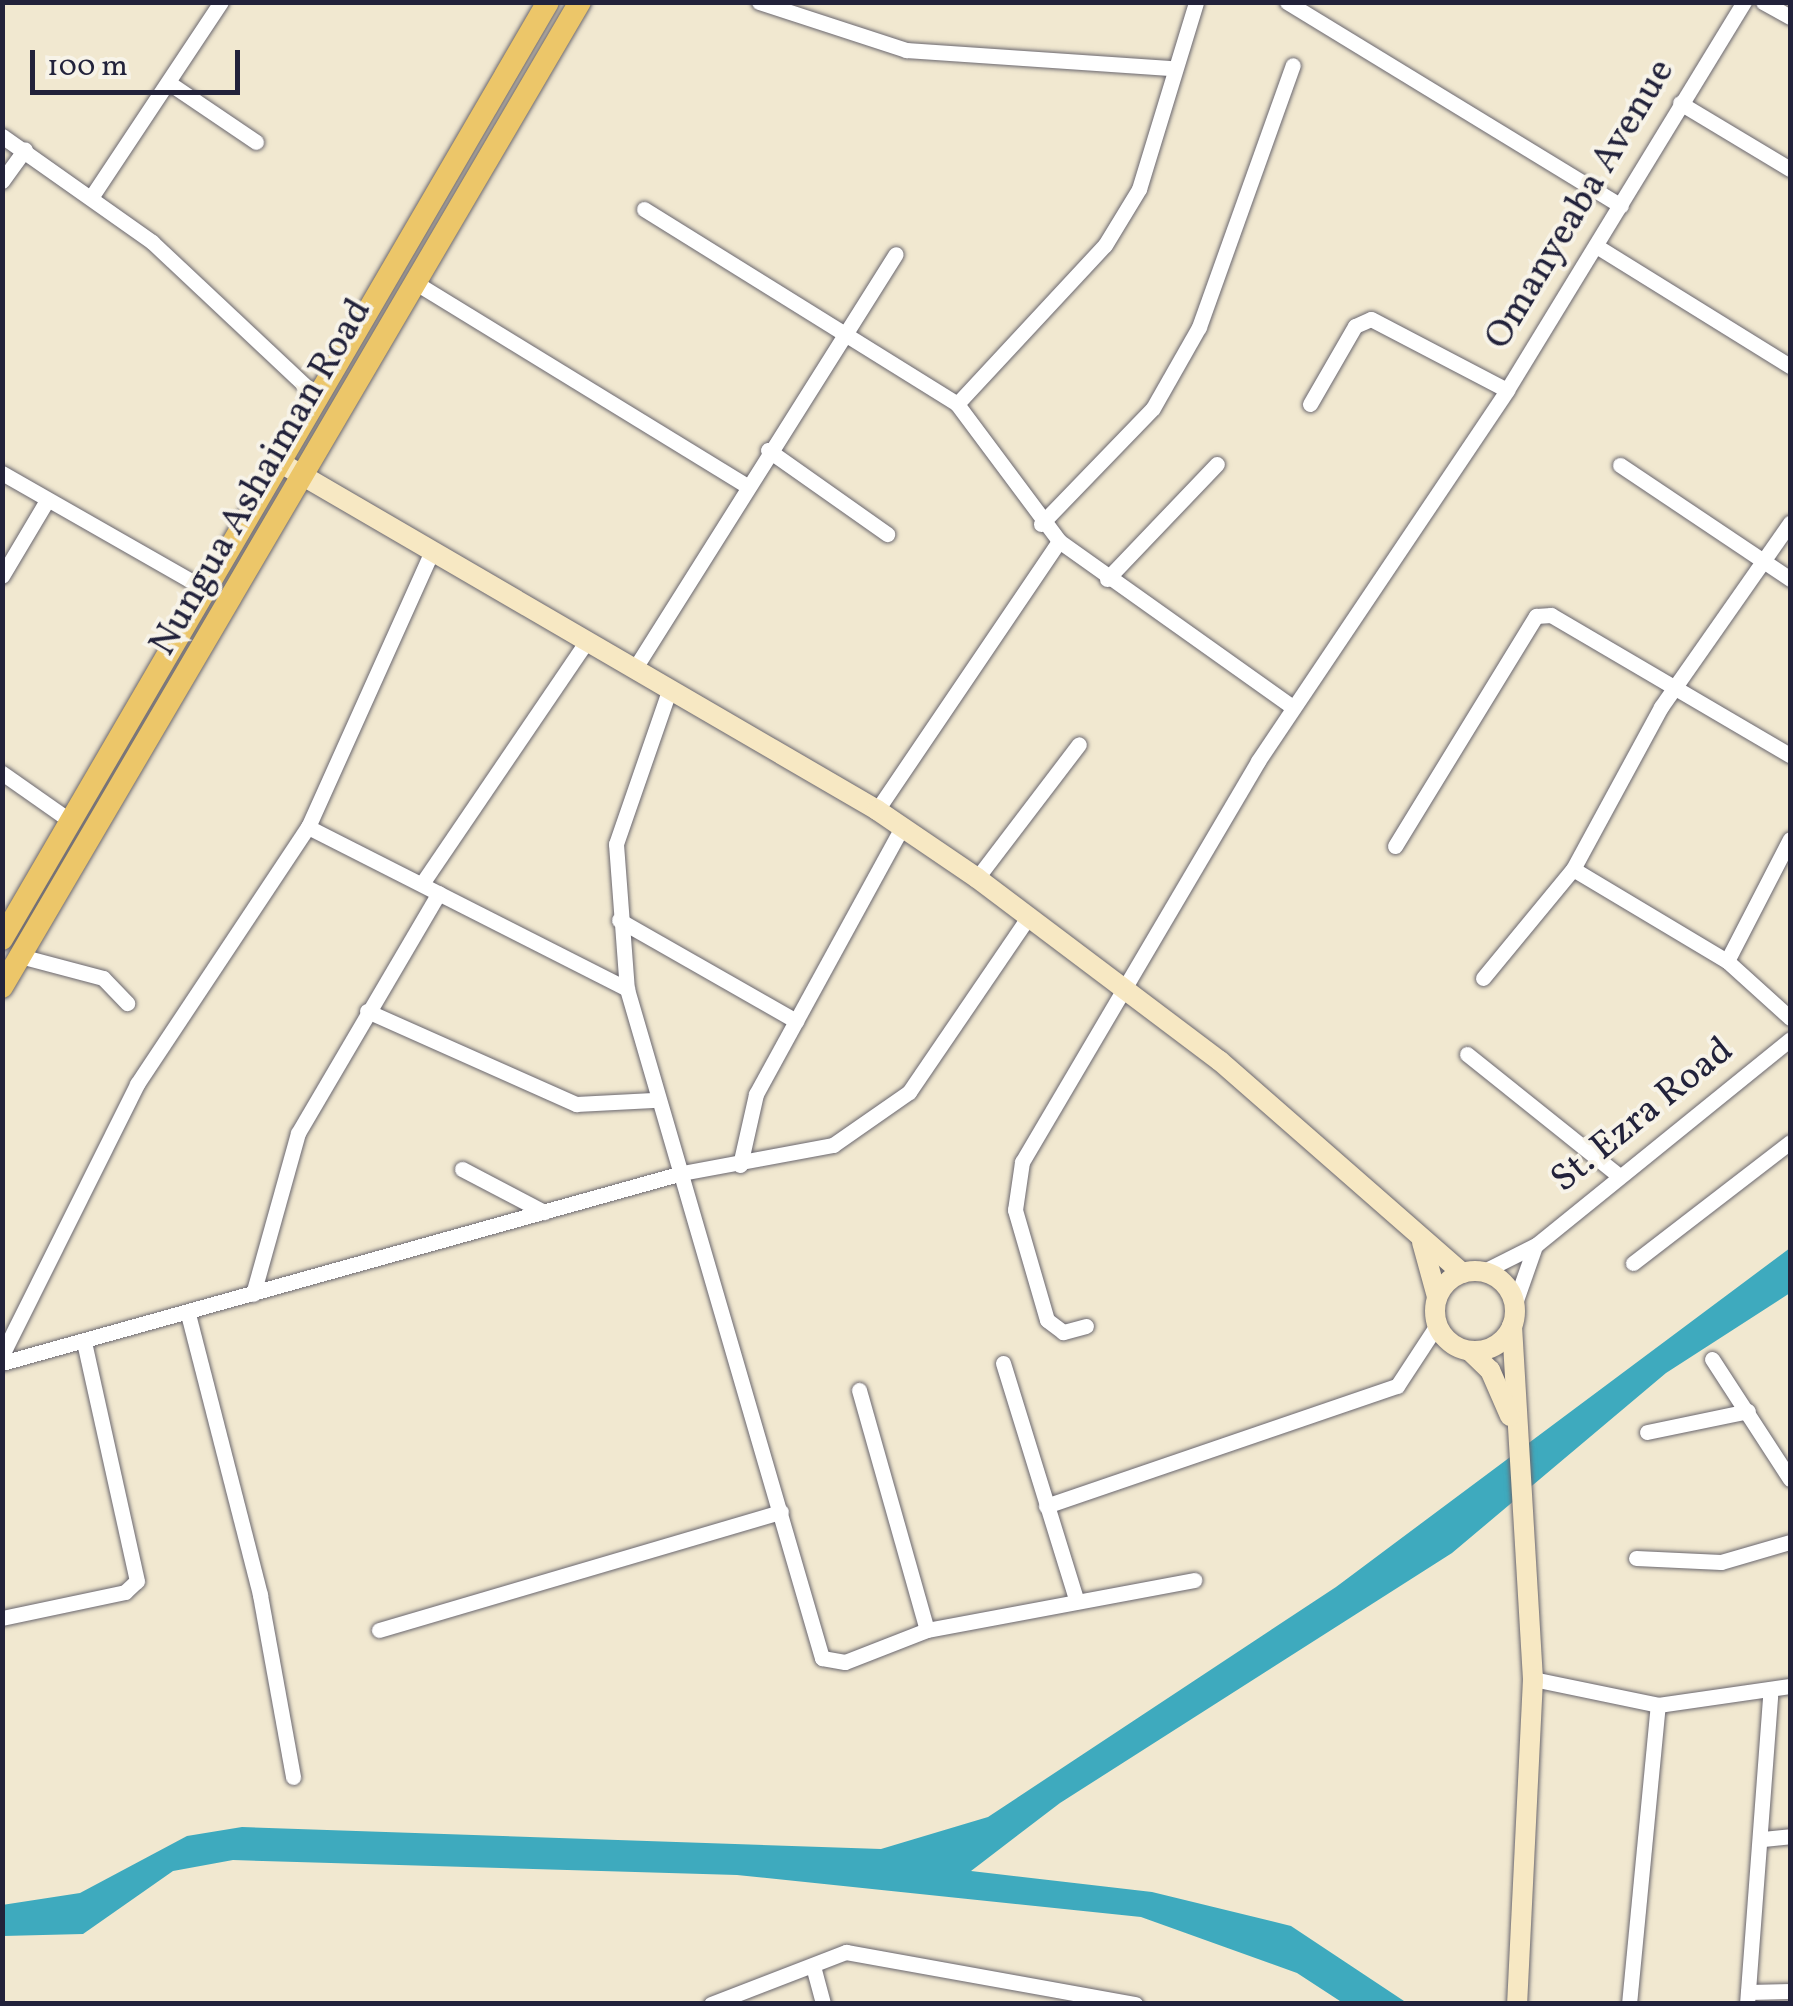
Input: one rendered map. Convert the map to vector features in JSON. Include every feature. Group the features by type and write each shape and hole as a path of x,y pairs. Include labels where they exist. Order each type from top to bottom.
{"main road":[{"name":"Nungua Ashaiman Road","path":"2,987 308,478 580,2"},
{"name":"Nungua Ashaiman Road","path":"2,939 282,463 544,4"}],"street":[{"path":"92,196 220,2"},
{"path":"957,404 1105,244 1160,132 1168,68 1196,2"},
{"path":"1287,2 1621,206"},
{"name":"Omanyeaba Avenue","path":"1086,1326 1063,1332 1047,1320 1012,1190 1293,707 1507,390 1744,2"},
{"path":"1762,2 1790,17"},
{"path":"763,3 906,50 1168,68"},
{"path":"1041,524 1153,408 1198,327 1294,65"},
{"path":"169,82 256,142"},
{"path":"1680,102 1790,169"},
{"path":"2,136 92,196 317,397"},
{"path":"2,180 24,149"},
{"path":"644,209 957,404 1041,524 1059,541 1107,579 1293,707"},
{"path":"1598,246 1790,366"},
{"path":"634,668 743,482 848,334 896,254"},
{"path":"416,284 743,482"},
{"path":"1310,404 1355,326 1372,319 1507,390"},
{"path":"768,450 888,534"},
{"path":"282,463 430,556 670,688 877,810 1128,987 1422,1242 1472,1272 1504,1284 1513,1316 1513,1451 1533,1679 1518,2003"},
{"path":"1107,579 1217,464"},
{"path":"1620,465 1790,579"},
{"path":"2,473 46,502 207,590"},
{"path":"2,576 46,502"},
{"path":"1483,978 1573,870 1676,686 1790,523"},
{"path":"877,810 1059,541"},
{"path":"2,1355 137,1084 308,826 430,556"},
{"path":"1395,846 1536,616 1551,615 1790,755"},
{"path":"422,882 586,642"},
{"path":"670,688 620,820 620,920 628,989 653,1100 682,1173 822,1658 844,1662 928,1630 1076,1599 1194,1580"},
{"path":"977,878 1080,744"},
{"path":"2,773 72,822"},
{"path":"308,826 628,989"},
{"path":"740,1164 756,1094 902,827"},
{"path":"1727,961 1790,839"},
{"path":"1573,870 1727,961 1790,1018"},
{"path":"253,1294 281,1173 366,1011 439,893"},
{"path":"2,1363 85,1346 253,1294 682,1173 832,1145 909,1092 1029,916"},
{"path":"620,920 796,1020"},
{"path":"20,956 103,978 128,1003"},
{"path":"366,1011 576,1104 653,1100"},
{"name":"St. Ezra Road","path":"1536,1245 1618,1174 1790,1039"},
{"path":"1467,1054 1618,1174"},
{"path":"1633,1264 1790,1142"},
{"path":"462,1169 544,1212"},
{"path":"1046,1506 1397,1386 1437,1325 1437,1297 1422,1242"},
{"path":"1437,1297 1472,1272 1536,1245"},
{"path":"1470,1351 1495,1346 1513,1316 1536,1245"},
{"path":"188,1314 260,1595 293,1778"},
{"path":"1437,1325 1490,1370 1512,1420"},
{"path":"2,1618 124,1592 137,1581 85,1346"},
{"path":"1712,1358 1790,1479"},
{"path":"1003,1364 1076,1599"},
{"path":"859,1390 928,1630"},
{"path":"1647,1432 1748,1411"},
{"path":"379,1630 781,1512"},
{"path":"1636,1558 1721,1562 1790,1542"},
{"path":"1533,1679 1658,1705 1770,1696 1790,1686"},
{"path":"1770,1696 1763,1839 1747,1998 1790,1991"},
{"path":"1629,2004 1658,1705"},
{"path":"1763,1839 1790,1836"},
{"path":"711,2004 813,1966 830,1954 885,1954 1135,2004"},
{"path":"813,1966 823,2004"}],"water":[{"path":"1790,1248 1790,1293 1666,1373 1452,1553 1060,1803 971,1871 1152,1892 1291,1926 1407,2003 1343,2003 1297,1973 1141,1917 737,1875 233,1860 173,1871 83,1934 3,1936 2,1905 80,1893 187,1836 242,1827 881,1849 988,1817 1336,1587"}]}
